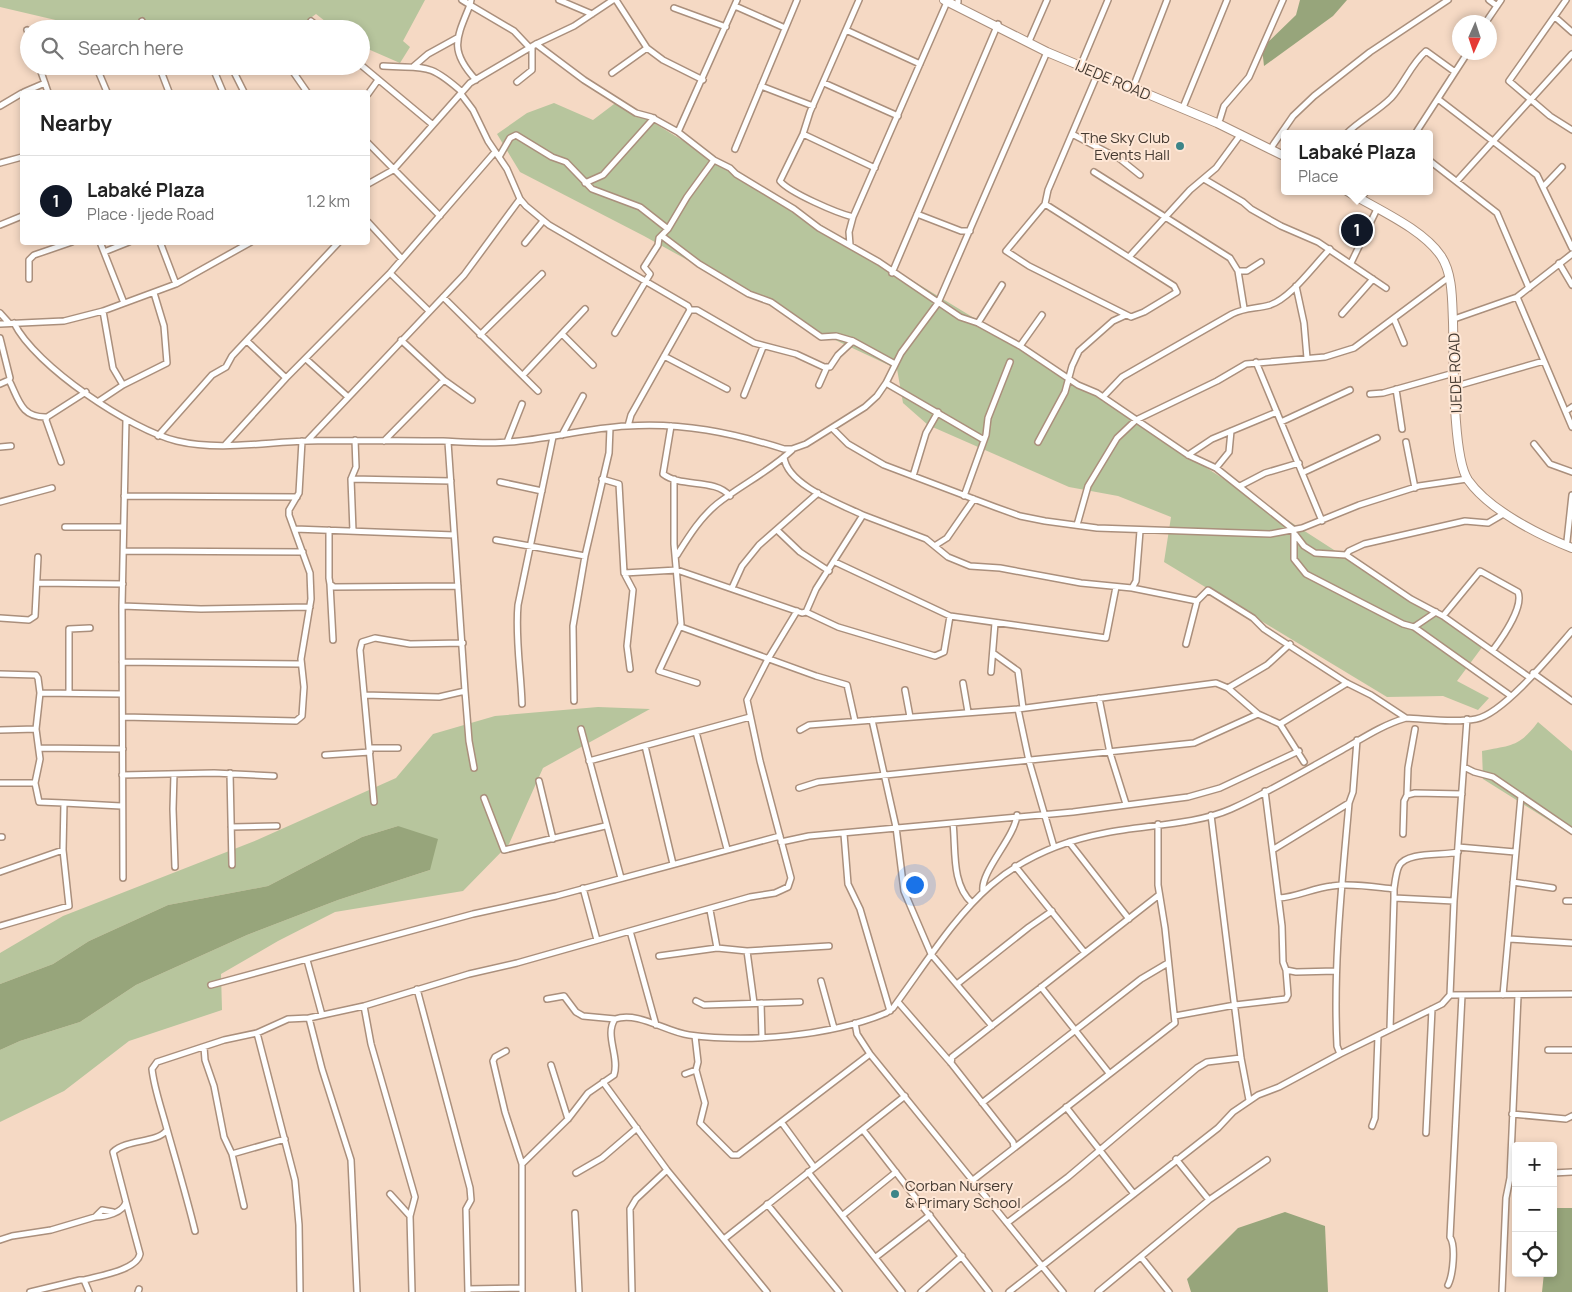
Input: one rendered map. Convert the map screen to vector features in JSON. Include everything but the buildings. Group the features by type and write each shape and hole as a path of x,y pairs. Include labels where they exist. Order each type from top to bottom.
{"main road":[{"name":"IJEDE ROAD","path":"952,1 1047,52 1097,75 1241,134 1281,154"},
{"name":"IJEDE ROAD","path":"997,25 1134,85 1220,119 1281,149"},
{"name":"IJEDE ROAD","path":"1355,195 1419,235 1434,247 1446,264 1449,277 1460,459 1467,479 1481,496 1506,513 1529,527 1572,548"},
{"name":"IJEDE ROAD","path":"1365,195 1423,232 1445,253 1453,270 1465,457 1472,476 1485,492 1509,509 1569,542"}],"street":[{"path":"462,0 470,2 514,31 532,46 636,112 654,118 678,132 714,160 728,166 736,174 960,317 978,323 1020,346 1068,379 1103,398 1188,455 1216,468 1294,531 1304,546 1315,553 1346,555 1411,599 1443,616 1572,701"},
{"path":"559,0 592,14"},
{"path":"370,183 393,170 461,93 476,80 532,46 574,26 614,0 647,48 663,60 703,80"},
{"path":"678,132 703,80 737,0"},
{"path":"736,149 760,86 797,0"},
{"path":"853,217 822,205 789,188 780,181 803,134 813,106 859,0"},
{"path":"1030,39 1047,0"},
{"path":"1082,62 1108,0"},
{"path":"1134,85 1167,0"},
{"path":"1184,105 1227,0"},
{"path":"1220,119 1224,106 1249,77 1283,0"},
{"path":"1283,130 1293,116 1314,96 1370,52 1448,0"},
{"path":"1489,0 1497,6"},
{"path":"1491,15 1501,0"},
{"path":"850,245 849,232 853,217 920,64 952,1"},
{"path":"1563,1 1531,52 1509,78 1510,84 1530,101 1572,130"},
{"path":"470,2 457,38 460,63 476,80"},
{"path":"735,6 785,28"},
{"path":"674,8 726,27"},
{"path":"1555,16 1572,32"},
{"path":"892,272 997,25"},
{"path":"846,30 920,64"},
{"path":"414,66 431,52 457,38"},
{"path":"518,82 532,70 532,46"},
{"path":"612,72 647,48"},
{"path":"0,313 27,343 59,372 86,392 126,420 158,436 178,441 225,445 355,440 507,442 628,426 671,426 710,430 784,450 792,449 806,444 832,428 865,407 877,396 895,364 938,303 1047,52"},
{"path":"1350,130 1391,98 1426,52 1455,72"},
{"path":"1457,182 1572,54"},
{"path":"1417,130 1463,60"},
{"path":"383,66 414,66 434,71 461,93 473,110 520,199 544,221 646,282 687,304 690,310"},
{"path":"370,73 433,125"},
{"path":"42,75 47,90"},
{"path":"100,75 107,90"},
{"path":"163,75 168,90"},
{"path":"217,75 222,90"},
{"path":"236,75 243,90"},
{"path":"295,75 306,90"},
{"path":"1045,204 1176,287 1177,292 1144,312 1131,317 1029,266 1006,251 1045,204 1048,190 1097,75"},
{"path":"370,91 378,80"},
{"path":"824,82 898,116"},
{"path":"29,90 44,83"},
{"path":"760,86 813,106"},
{"path":"0,106 20,95"},
{"path":"1438,99 1532,169 1570,237 1572,248"},
{"path":"585,183 603,175 654,118"},
{"path":"1273,145 1281,133"},
{"path":"803,134 875,168"},
{"path":"1072,134 1120,159 1140,175"},
{"path":"1129,257 1190,190 1216,168 1241,134"},
{"path":"499,157 510,138 516,135 566,162 592,189 640,207 668,229"},
{"path":"370,145 440,216"},
{"path":"225,445 286,378 390,273 495,152"},
{"path":"0,163 20,158"},
{"path":"615,333 650,274 644,268 662,236 714,160"},
{"path":"1433,163 1497,213 1529,288"},
{"path":"1543,187 1562,167"},
{"path":"1094,172 1230,258 1238,271 1244,308"},
{"path":"1204,179 1243,202 1251,209 1330,249 1386,288"},
{"path":"123,717 296,721 300,719 304,712 301,664 305,628 310,607 310,573 289,510 297,497 304,441 464,275 520,199"},
{"path":"1351,263 1377,208"},
{"path":"917,214 961,231 970,231"},
{"path":"0,225 20,217"},
{"path":"525,243 544,221"},
{"path":"370,224 402,259"},
{"path":"662,236 707,268 748,294 771,302 821,337 836,336 854,341 895,364"},
{"path":"28,278 29,260 34,255 63,245"},
{"path":"101,245 124,303"},
{"path":"104,252 122,245"},
{"path":"161,245 176,284"},
{"path":"0,324 64,321 102,311 176,284 247,245"},
{"path":"158,436 212,375 226,367 232,356 336,245"},
{"path":"1103,398 1122,377 1244,308 1269,306 1284,298 1330,249"},
{"path":"1457,318 1517,297 1572,254"},
{"path":"1238,271 1247,272 1261,262"},
{"path":"1559,263 1572,285"},
{"path":"390,273 429,311"},
{"path":"480,334 542,274"},
{"path":"1077,525 1088,486 1117,438 1136,420 1217,381 1237,368 1256,362 1334,355 1354,348 1449,277"},
{"path":"1342,314 1373,279"},
{"path":"978,323 1002,285"},
{"path":"1296,286 1302,315 1307,358"},
{"path":"99,401 123,385 167,363 164,326 154,293"},
{"path":"443,297 538,391"},
{"path":"1517,297 1572,427"},
{"path":"523,376 585,309"},
{"path":"690,310 697,310 763,346 796,354 826,367 834,364 838,355 854,341"},
{"path":"628,426 631,416 690,310"},
{"path":"102,311 113,368 123,385"},
{"path":"1020,346 1042,315"},
{"path":"1038,442 1065,392 1068,379 1080,351 1113,321 1126,315"},
{"path":"1394,319 1404,343"},
{"path":"562,334 593,365"},
{"path":"0,338 9,380 25,412 30,416 47,417 86,392"},
{"path":"247,340 286,378"},
{"path":"401,340 444,380 472,400"},
{"path":"744,395 763,346"},
{"path":"664,356 727,389"},
{"path":"306,359 347,396"},
{"path":"1460,385 1544,361"},
{"path":"964,496 984,440 998,389 1010,362"},
{"path":"1256,362 1304,472 1322,521"},
{"path":"819,385 826,367"},
{"path":"1370,394 1454,373"},
{"path":"0,384 9,380"},
{"path":"384,440 444,380"},
{"path":"886,383 984,440"},
{"path":"1396,389 1402,429"},
{"path":"1281,422 1350,390"},
{"path":"562,435 582,396"},
{"path":"507,442 522,404"},
{"path":"1566,411 1572,407"},
{"path":"913,476 926,433 938,412"},
{"path":"1188,455 1212,439 1277,412"},
{"path":"47,417 46,420 61,462"},
{"path":"123,878 121,806 123,749 122,606 126,420"},
{"path":"671,426 663,474 674,479 714,487 726,491 730,496"},
{"path":"574,701 573,626 585,556 611,440 610,428"},
{"path":"832,428 848,444 865,455 913,476 1020,516 1077,525 1140,531 1216,531 1270,534 1294,531 1359,505 1415,488 1467,479"},
{"path":"1216,468 1229,452 1231,431"},
{"path":"522,704 521,668 516,630 518,605 553,437"},
{"path":"1304,472 1377,438"},
{"path":"353,531 351,479 356,467 355,440"},
{"path":"448,442 465,691 469,741 474,768"},
{"path":"1406,442 1415,488"},
{"path":"1534,444 1550,464 1572,472"},
{"path":"0,447 11,446"},
{"path":"677,555 699,522 792,449"},
{"path":"784,457 787,471 818,493 863,515 936,546 948,557 970,566 1000,568 1132,588 1197,601"},
{"path":"1240,486 1265,473 1299,463"},
{"path":"351,479 451,482"},
{"path":"602,479 619,484 624,573 633,590 627,646 630,669"},
{"path":"674,479 672,508 681,628 659,672 696,683"},
{"path":"500,482 542,491"},
{"path":"0,502 52,488"},
{"path":"732,588 742,566 759,545 818,493"},
{"path":"1569,542 1572,495"},
{"path":"124,496 297,497"},
{"path":"936,546 947,538 974,499"},
{"path":"1346,555 1349,550 1364,544 1465,521 1488,523 1506,513"},
{"path":"806,612 816,590 863,515"},
{"path":"65,527 124,527"},
{"path":"295,530 454,535"},
{"path":"329,530 334,640"},
{"path":"777,530 800,552 829,571"},
{"path":"1132,588 1136,581 1140,531"},
{"path":"1294,531 1294,559 1306,574 1403,624 1414,627 1512,696"},
{"path":"496,540 556,553 585,556"},
{"path":"124,551 303,552"},
{"path":"0,618 32,619 36,611 38,557"},
{"path":"834,562 950,616 1106,638 1116,587"},
{"path":"624,573 676,570 797,611 806,612 838,627 935,656 944,652 950,616"},
{"path":"1443,616 1480,571 1518,592 1519,600 1506,636 1493,650"},
{"path":"37,583 123,584"},
{"path":"330,584 334,587 458,586"},
{"path":"1186,644 1197,601 1208,590 1347,683 1372,695 1406,718"},
{"path":"122,606 202,609 310,607"},
{"path":"194,1231 186,1191 176,1169 166,1131 153,1078 153,1065 204,1047 256,1033 288,1019 309,1018 364,1006 710,910 750,897 775,893 788,887 791,878 750,717 748,694 797,611"},
{"path":"1414,627 1436,612"},
{"path":"991,672 996,623"},
{"path":"68,693 69,628 90,628"},
{"path":"681,628 847,685 855,721"},
{"path":"547,998 564,996 576,1012 583,1016 616,1019 634,1018 678,1033 694,1036 762,1037 855,1024 890,1011 931,954 983,891 1015,866 1038,853 1107,832 1211,815 1232,809 1375,729 1406,718 1468,720 1492,713 1512,696 1572,631"},
{"path":"374,802 360,650 362,642 375,638 410,644 463,643"},
{"path":"1565,639 1572,640"},
{"path":"1228,688 1267,666 1290,644"},
{"path":"993,653 1018,671 1021,708 1029,761 1054,847"},
{"path":"122,662 301,664"},
{"path":"0,674 36,675 38,678 40,693 36,729 40,748 35,784 39,802 121,806"},
{"path":"800,730 809,726 1021,708 1175,690 1216,683 1228,688 1258,714 1280,724 1299,751 1304,762"},
{"path":"1280,724 1347,683"},
{"path":"963,684 968,712"},
{"path":"905,690 910,717"},
{"path":"364,695 439,697 465,691"},
{"path":"40,693 122,694"},
{"path":"1099,698 1110,753 1126,804"},
{"path":"799,788 818,782 883,774 1110,753 1194,743 1258,714"},
{"path":"589,762 750,717"},
{"path":"872,720 896,827 902,884 931,954 992,1026"},
{"path":"1009,1292 1176,1159 1218,1128 1233,1112 1249,1100 1280,1087 1340,1054 1442,1004 1450,995 1454,900 1468,720"},
{"path":"0,730 36,729"},
{"path":"581,729 621,878"},
{"path":"1403,834 1404,801 1407,795 1415,729"},
{"path":"696,732 726,849"},
{"path":"1340,1054 1337,1046 1336,971 1349,803 1353,792 1357,740"},
{"path":"645,746 673,864"},
{"path":"40,748 123,749"},
{"path":"325,755 398,748"},
{"path":"781,842 809,836 1081,811 1188,797 1236,781 1299,751"},
{"path":"1464,767 1493,777 1572,831"},
{"path":"174,774 175,867"},
{"path":"122,775 230,774 274,776"},
{"path":"230,774 232,865"},
{"path":"539,781 553,839"},
{"path":"0,783 35,784"},
{"path":"1176,1016 1235,1005 1286,999 1288,995 1274,849 1265,791"},
{"path":"1407,795 1416,793 1462,794"},
{"path":"1503,996 1509,939 1514,852 1521,796"},
{"path":"484,798 504,850 606,826"},
{"path":"0,926 69,906 63,850 64,803"},
{"path":"1274,849 1349,803"},
{"path":"1211,815 1241,1058 1249,1100"},
{"path":"983,891 983,885 997,857 1016,825 1017,816"},
{"path":"954,822 957,875 960,889 972,903"},
{"path":"973,1180 1066,1106 1173,1025 1176,1016 1157,870 1158,824"},
{"path":"231,827 277,826"},
{"path":"844,834 848,884 860,909 890,1011"},
{"path":"211,985 473,914 583,888 780,836"},
{"path":"1069,842 1129,919"},
{"path":"1390,1029 1394,889 1399,867 1403,862 1415,856 1446,855 1458,849 1514,852"},
{"path":"0,872 63,850"},
{"path":"1015,866 1085,953"},
{"path":"1513,882 1553,888"},
{"path":"1279,898 1293,896 1312,889 1343,886 1394,889"},
{"path":"583,888 597,940"},
{"path":"951,1063 952,1057 1159,894"},
{"path":"1394,898 1454,900"},
{"path":"710,910 717,948"},
{"path":"957,984 1052,911"},
{"path":"630,931 656,1025"},
{"path":"1509,939 1572,943"},
{"path":"659,956 717,948 747,951 829,946"},
{"path":"747,951 754,1003"},
{"path":"307,960 322,1015"},
{"path":"982,1104 1141,979 1168,963"},
{"path":"1286,970 1296,972 1336,971"},
{"path":"821,981 834,1028"},
{"path":"1041,987 1109,1073"},
{"path":"417,990 470,1188 471,1200 466,1209 468,1291 522,1290 522,1164 505,1112 493,1061 499,1054 506,1051"},
{"path":"1450,995 1518,996 1572,994"},
{"path":"1448,1285 1452,1278 1454,1245 1450,1236 1462,995"},
{"path":"1513,1142 1512,1114 1518,996"},
{"path":"696,1001 704,1005 800,1002"},
{"path":"898,1002 951,1063 1013,1142 1014,1147"},
{"path":"760,1003 762,1037"},
{"path":"364,1006 371,1044 415,1197 410,1216 412,1292"},
{"path":"1426,1133 1432,1009"},
{"path":"309,1018 322,1069 351,1160 357,1292"},
{"path":"522,1164 568,1119 588,1093 614,1074 616,1070 612,1034 616,1019"},
{"path":"855,1024 857,1034 870,1054 1063,1292"},
{"path":"256,1033 298,1196 300,1292"},
{"path":"694,1036 698,1062 696,1070 705,1103 700,1123 732,1155 738,1155 782,1123 870,1054"},
{"path":"1372,1126 1375,1118 1378,1036"},
{"path":"204,1047 205,1060 214,1086 224,1137 232,1154 244,1206"},
{"path":"1548,1050 1572,1050"},
{"path":"1007,1223 1101,1150 1197,1068 1207,1062 1241,1058"},
{"path":"551,1065 568,1119"},
{"path":"685,1074 696,1070"},
{"path":"603,1082 667,1170 767,1292"},
{"path":"724,1239 905,1096"},
{"path":"1066,1106 1134,1194"},
{"path":"1512,1114 1566,1119 1572,1116"},
{"path":"782,1123 814,1167"},
{"path":"576,1173 602,1158 637,1128"},
{"path":"862,1130 989,1292"},
{"path":"33,1292 130,1267 139,1259 140,1254 113,1152 134,1141 158,1137 166,1131"},
{"path":"232,1154 284,1139"},
{"path":"1176,1159 1209,1200"},
{"path":"1100,1291 1209,1200 1267,1160"},
{"path":"632,1292 630,1208 636,1199 667,1170"},
{"path":"808,1172 902,1292"},
{"path":"843,1215 896,1172"},
{"path":"1502,1292 1506,1198 1512,1172"},
{"path":"1557,1173 1572,1172"},
{"path":"390,1194 410,1216"},
{"path":"0,1240 12,1236 51,1230 95,1217 105,1216 125,1206 126,1202"},
{"path":"767,1204 839,1292"},
{"path":"575,1213 579,1292"},
{"path":"876,1257 930,1215"},
{"path":"921,1292 962,1256"},
{"path":"1141,1257 1169,1292"},
{"path":"84,1280 89,1292"}],"green space":[{"path":"0,0 425,0 403,41 410,47 400,63 370,50 370,20 324,20 316,14 308,20 56,20 0,7"},
{"path":"1300,0 1347,0 1333,16 1264,66 1262,48 1296,15"},
{"path":"618,101 974,318 1483,646 1457,681 1489,698 1478,710 1443,696 1387,697 1164,562 1171,517 1118,496 1069,487 928,425 903,403 897,369 814,330 644,236 520,172 497,134 527,113 554,103 593,120"},
{"path":"598,707 650,709 543,768 509,844 463,891 335,912 278,941 221,974 222,1010 129,1041 64,1091 0,1122 0,1050 20,1041 80,1022 136,985 247,935 338,900 430,870 398,826 362,837 268,886 168,905 89,941 53,964 0,984 0,953 63,916 257,840 396,778 433,734 495,716"},
{"path":"1538,722 1572,751 1572,835 1483,779 1482,751 1520,741"},
{"path":"398,826 438,839 430,870 338,900 247,935 136,985 80,1022 20,1041 0,1050 0,984 53,964 89,941 168,905 268,886 362,837"},
{"path":"1557,1208 1572,1208 1572,1292 1542,1292 1544,1277 1557,1277"},
{"path":"1285,1212 1325,1226 1328,1292 1191,1292 1187,1279 1238,1228"}],"place":[{"name":"The Sky Club Events Hall","path":"1180,146"},
{"name":"Labaké Plaza","path":"1357,230"},
{"name":"Corban Nursery & Primary School","path":"895,1194"}]}
